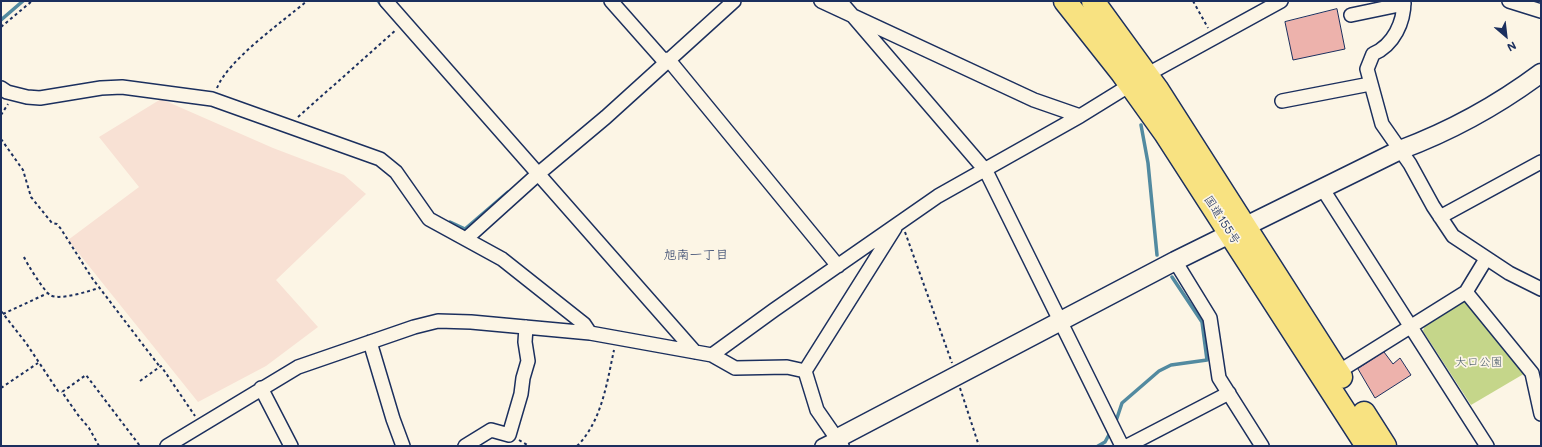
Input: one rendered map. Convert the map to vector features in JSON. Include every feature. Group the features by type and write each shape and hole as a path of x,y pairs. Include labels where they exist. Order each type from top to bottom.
{"highway":[{"name":"国道155号","path":"1065,1 1139,79"},
{"name":"国道155号","path":"1093,1 1139,79 1238,230 1338,372 1385,446"},
{"name":"国道155号","path":"1238,230 1367,446"}],"street":[{"path":"386,1 696,352"},
{"path":"611,1 667,60 838,266"},
{"path":"467,238 538,174 606,117 667,60 734,1"},
{"path":"821,1 1034,100 1080,116"},
{"path":"840,1 986,170 1122,446"},
{"path":"712,355 938,196 1080,116 1139,79 1281,1"},
{"path":"1509,1 1541,11"},
{"path":"1351,15 1404,2 1402,20 1391,40 1380,51 1373,54 1367,69 1382,124 1410,164 1440,217 1453,236 1486,259 1541,289"},
{"path":"900,222 805,371 817,410 834,444 956,376 1175,261 1400,150 1425,141 1464,122 1492,106 1541,72"},
{"path":"1282,101 1370,84"},
{"path":"1,88 7,92 27,97 53,97 116,86 142,88 212,99 359,151 388,164 396,172 428,219 467,238 502,259 584,324 590,333"},
{"path":"1440,217 1541,162"},
{"path":"1322,188 1488,446"},
{"path":"1338,372 1466,292 1486,259"},
{"path":"1175,261 1210,318 1219,378 1262,446"},
{"path":"1466,292 1532,373 1541,414"},
{"path":"168,446 261,388 298,367 414,327 438,321 471,322 590,333 712,355 736,368 787,367 805,371"},
{"path":"465,446 491,430 509,435 521,394 523,378 528,361 525,342 526,327"},
{"path":"370,342 392,418 403,446"},
{"path":"261,388 291,446"},
{"path":"1127,446 1229,394"}],"path":[{"path":"1,27 32,1"},
{"path":"212,99 225,74 239,59 307,1"},
{"path":"1193,1 1214,39"},
{"path":"296,128 296,119 301,112 405,22"},
{"path":"1,139 23,170 31,197 52,223 57,224 61,229 99,288 160,367 201,425"},
{"path":"900,222 956,376 979,446"},
{"path":"24,257 31,270 48,293 55,297 99,288"},
{"path":"3,314 48,293"},
{"path":"1,312 26,343 58,391 62,392 89,428 99,446"},
{"path":"577,446 589,431 600,407 617,338"},
{"path":"1,388 39,363"},
{"path":"140,381 160,367"},
{"path":"62,392 86,375 140,446"}],"shaded area":[{"path":"161,99 273,148 344,175 366,194 276,280 318,327 266,366 198,402 68,240 139,187 99,137"}],"green space":[{"name":"大口公園","path":"1463,301 1471,303 1527,372 1471,405 1423,331 1425,325"}],"building":[{"path":"1337,9 1345,49 1293,60 1285,22"},
{"path":"1384,352 1393,364 1400,358 1411,375 1375,398 1358,369"}],"waterway":[{"path":"1,20 23,1"},
{"path":"378,1 383,7"},
{"path":"1141,125 1148,163 1157,255"},
{"path":"450,222 465,229 508,192"},
{"path":"1115,424 1122,403 1159,371 1171,365 1207,360 1202,322 1172,277"},
{"path":"1098,446 1105,442 1111,431"}],"district":[{"name":"旭南一丁目","path":"696,255"}]}
